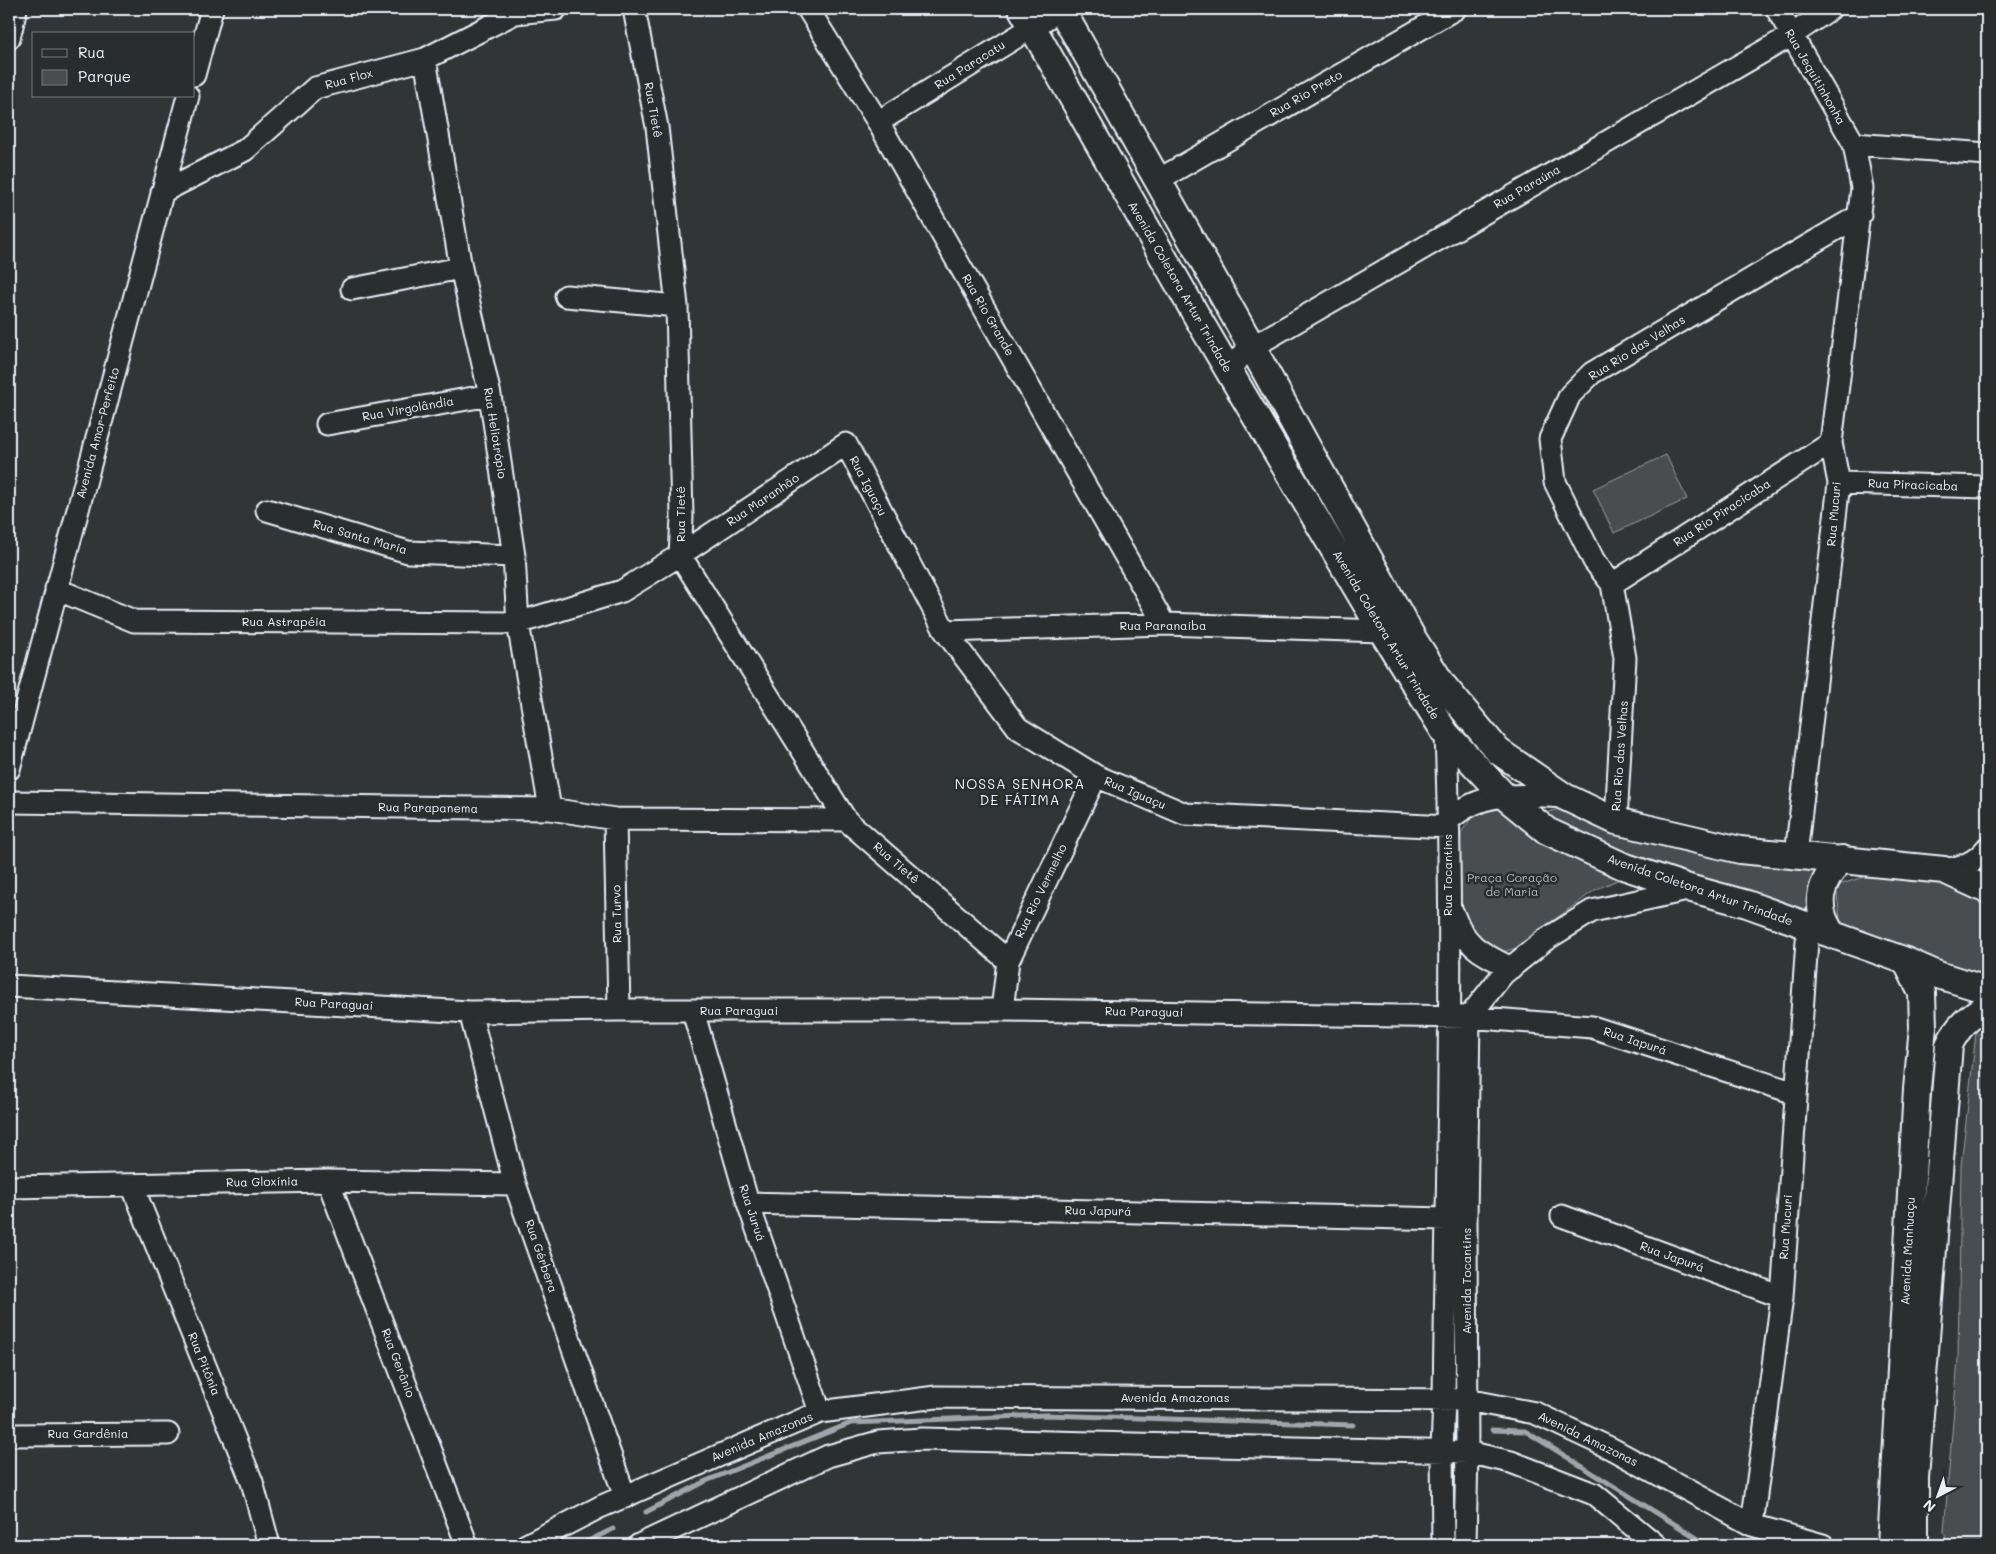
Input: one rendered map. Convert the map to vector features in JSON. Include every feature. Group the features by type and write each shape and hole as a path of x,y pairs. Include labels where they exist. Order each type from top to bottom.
{"main road":[{"name":"Avenida Coletora Artur Trindade","path":"1062,9 1412,637 1442,684 1498,751 1565,797 1616,821 1740,850 1944,870 1987,890"},
{"name":"Avenida Coletora Artur Trindade","path":"1027,18 1227,369 1382,631 1446,734 1503,794 1547,831 1623,866 1692,889 1747,904 1906,961 1938,975 1987,990"},
{"path":"1820,931 1822,892 1832,869 1842,859"},
{"name":"Avenida Manhuaçu","path":"1891,1545 1917,1089 1924,1027 1922,993 1906,961"},
{"name":"Avenida Manhuaçu","path":"1915,1545 1915,1478 1950,1045 1956,1031 1968,1018 1987,1006"}],"street":[{"path":"9,38 16,9"},
{"path":"195,71 212,9"},
{"name":"Rua Flox","path":"162,192 245,150 315,88 425,59 515,13 556,9"},
{"name":"Rua Tietê","path":"634,9 657,126 678,306 682,517 680,555 846,820 1008,961"},
{"name":"Rua Rio Grande","path":"808,9 878,122 1164,624"},
{"name":"Rua Paracatu","path":"878,122 1027,18 1062,9"},
{"name":"Rua Rio Preto","path":"1158,180 1454,9"},
{"name":"Rua Jequitinhonha","path":"1777,9 1854,144"},
{"name":"Rua Paraúna","path":"1227,369 1252,347 1792,35 1830,9"},
{"name":"Rua Heliotrópio","path":"425,59 461,268 490,395 514,556 518,623 550,810"},
{"name":"Avenida Amor-Perfeito","path":"9,769 187,98"},
{"path":"1854,144 1987,154"},
{"name":"Rua Mucuri","path":"1796,855 1839,483 1831,443 1862,188 1854,144"},
{"name":"Rua Rio das Velhas","path":"1616,821 1625,658 1612,584 1594,561 1554,482 1550,439 1570,395 1592,373 1860,215"},
{"path":"352,289 461,268"},
{"path":"566,296 678,306"},
{"name":"Rua Virgolândia","path":"327,424 490,395"},
{"name":"Rua Rio Piracicaba","path":"1612,584 1831,443"},
{"name":"Rua Maranhão","path":"518,623 622,591 680,555 846,444"},
{"name":"Rua Iguaçu","path":"846,444 944,631 1018,728 1096,776 1185,814 1449,823"},
{"name":"Rua Piracicaba","path":"1839,483 1987,487"},
{"name":"Rua Santa Maria","path":"267,510 408,552 514,556"},
{"name":"Rua Astrapéia","path":"56,589 134,621 518,623"},
{"name":"Rua Paranaíba","path":"944,631 1164,624 1382,631"},
{"name":"Rua Tocantins","path":"1446,734 1449,904 1459,1017"},
{"name":"Rua Rio Vermelho","path":"1002,1010 1008,961 1096,776"},
{"path":"1449,823 1463,808 1503,794 1565,797"},
{"name":"Rua Parapanema","path":"9,802 550,810 615,819 846,820"},
{"name":"Rua Turvo","path":"615,819 619,1010"},
{"path":"1944,870 1966,866 1981,856 1987,848"},
{"path":"1459,1017 1503,974 1545,940 1592,911 1692,889"},
{"path":"1449,904 1463,937 1473,948 1510,968"},
{"name":"Rua Mucuri","path":"1752,1525 1782,1297 1795,1093 1820,931"},
{"name":"Rua Paraguai","path":"9,986 470,1012 1002,1010 1459,1017"},
{"name":"Rua Juruá","path":"692,1011 748,1203 820,1412"},
{"name":"Rua Gérbera","path":"470,1012 515,1184 625,1497"},
{"name":"Rua Iapurá","path":"1459,1017 1592,1027 1795,1093"},
{"name":"Avenida Tocantins","path":"1443,1545 1442,1450 1447,1219 1459,1017"},
{"name":"Avenida Tocantins","path":"1459,1017 1466,1220 1468,1400 1464,1545"},
{"name":"Rua Gloxínia","path":"9,1187 328,1181 515,1184"},
{"name":"Rua Gerânio","path":"328,1181 467,1545"},
{"name":"Rua Pitônia","path":"132,1184 252,1482 269,1545"},
{"name":"Rua Japurá","path":"748,1203 1447,1219"},
{"name":"Rua Japurá","path":"1562,1216 1782,1297"},
{"name":"Avenida Amazonas","path":"526,1545 625,1497 820,1412 936,1397 1468,1400 1535,1413 1612,1449 1752,1525 1823,1545"},
{"name":"Rua Gardênia","path":"9,1435 168,1434"},
{"path":"639,1545 828,1456 878,1442 922,1439 1468,1452 1511,1462 1594,1494 1656,1545"}],"green space":[{"path":"1666,455 1687,499 1614,533 1593,489"},
{"name":"Praça Coração de Maria","path":"1495,808 1503,810 1624,877 1595,890 1516,948 1503,952 1483,946 1460,911 1458,900 1461,833 1473,815"},
{"path":"1559,809 1661,846 1734,861 1821,867 1813,919 1591,840 1539,815"},
{"path":"1878,872 1932,879 1987,903 1987,977 1841,927 1836,886"},
{"path":"1976,1033 1987,1036 1987,1545 1947,1545 1944,1531 1958,1359 1961,1166"}],"waterway":[{"path":"646,1512 706,1481 851,1423 1046,1415 1353,1425"},
{"path":"1492,1430 1525,1431 1705,1543"},
{"path":"580,1545 613,1529"}],"district":[{"name":"NOSSA SENHORA DE FÁTIMA","path":"1020,792"}]}
